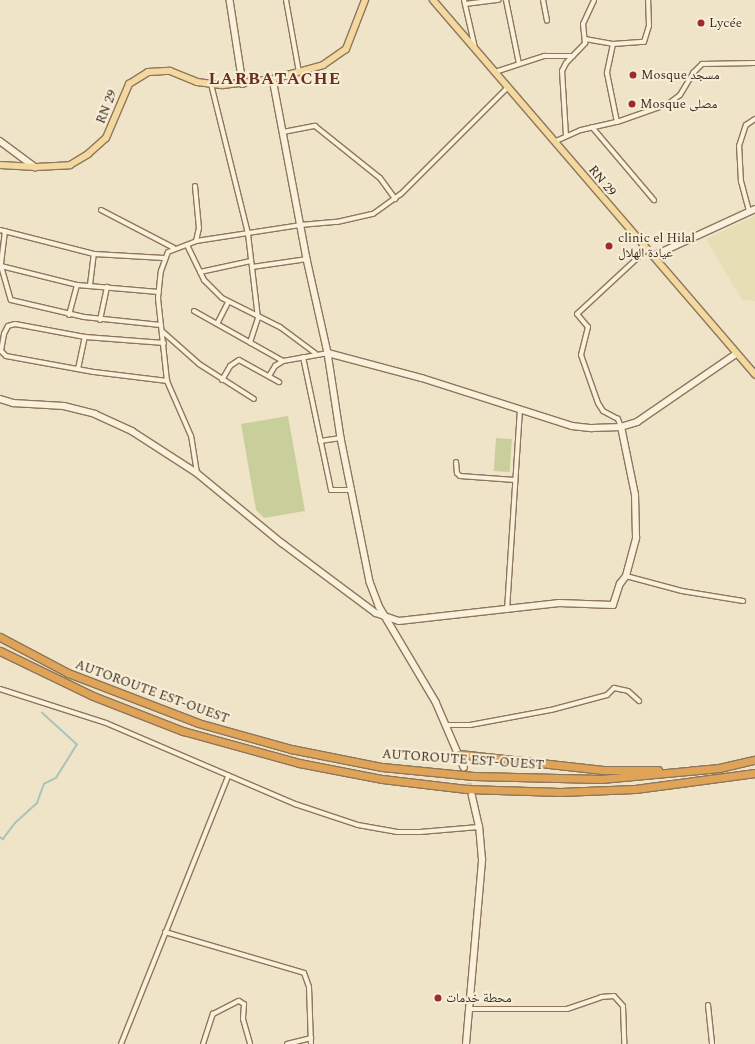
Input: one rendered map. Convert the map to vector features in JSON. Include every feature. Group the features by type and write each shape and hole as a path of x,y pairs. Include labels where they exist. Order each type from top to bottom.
{"highway":[{"name":"AUTOROUTE EST-OUEST","path":"0,637 75,676 191,721 243,737 346,760 440,773 538,778 601,778 694,770 755,760"},
{"name":"AUTOROUTE EST-OUEST","path":"0,650 93,696 183,731 299,763 382,779 466,789 560,792 635,789 755,772"},
{"path":"459,754 602,770 694,770"}],"main road":[{"name":"RN 29","path":"0,165 36,167 70,165 88,154 106,138 116,119 122,98 129,84 136,78 159,70 170,71 197,82 211,84 243,84 299,72 323,65 346,48 365,0"},
{"name":"RN 29","path":"433,0 556,141 646,250 653,256 755,375"}],"street":[{"path":"230,0 243,84"},
{"path":"286,0 299,72"},
{"path":"476,48 465,2 499,0"},
{"path":"506,0 519,64"},
{"path":"543,0 547,21"},
{"path":"566,136 562,71 573,56 583,47 585,39 582,33 584,18 594,0"},
{"path":"585,39 613,44 644,42 649,26 648,0"},
{"path":"613,44 607,73 617,122"},
{"path":"495,72 544,56 573,56"},
{"path":"556,141 592,127 617,122 668,104 680,95 693,73 702,64 755,63"},
{"path":"273,78 300,225 328,353 341,438 370,582 379,606 388,619 448,725 464,767"},
{"path":"211,84 248,234 258,318 250,343"},
{"path":"197,472 191,436 167,381 163,332 160,324 159,292 164,258 174,248 187,245 196,240 248,234 300,225 337,222 373,214 395,199 508,87"},
{"path":"749,211 742,182 739,146 746,125 755,119"},
{"path":"283,132 315,126 380,178 395,199"},
{"path":"592,127 654,200"},
{"path":"0,141 36,167"},
{"path":"195,186 200,228 196,240"},
{"path":"653,256 755,209"},
{"path":"101,210 174,248"},
{"path":"0,230 94,254 164,258"},
{"path":"5,232 1,266 11,300 70,315 100,320 160,324"},
{"path":"187,245 200,272 213,291 228,302 280,328 315,353"},
{"path":"0,399 13,403 64,406 95,414 132,431 197,472 319,571 388,619 399,621 559,603 610,606 613,605 620,584 626,576 636,538 637,516 621,427 618,419 603,410 598,403 581,355 588,327 576,314 646,250"},
{"path":"90,285 94,254"},
{"path":"252,267 307,259"},
{"path":"200,272 251,261"},
{"path":"1,266 77,285 159,292"},
{"path":"70,315 77,285"},
{"path":"100,320 107,287"},
{"path":"217,324 228,302"},
{"path":"194,311 283,361"},
{"path":"164,344 85,337 15,324 8,326 2,333 1,351 3,355 78,369 167,381"},
{"path":"163,332 178,343 194,361 254,399"},
{"path":"78,369 85,337"},
{"path":"269,376 276,366 283,361 315,353 328,353 422,378 572,426 621,427 637,422 736,354"},
{"path":"303,357 331,490 352,490"},
{"path":"222,380 230,366 239,360 279,382"},
{"path":"507,610 520,409"},
{"path":"320,441 341,438"},
{"path":"456,462 457,473 460,476 515,480"},
{"path":"626,576 682,591 743,602"},
{"path":"448,725 470,725 552,710 607,695 614,688 628,691 639,701"},
{"path":"0,689 106,723 312,811 377,829 420,832 479,827"},
{"path":"121,1044 228,776"},
{"path":"466,1044 471,1009 481,879 479,827 472,796"},
{"path":"165,932 304,972 309,987 312,1044"},
{"path":"471,1009 568,1009 601,997 614,996 623,1006 624,1044"},
{"path":"203,1044 214,1014 239,1001 244,1004 243,1020 250,1044"},
{"path":"708,1005 712,1044"},
{"path":"287,1044 311,1038"}],"shaded area":[{"path":"755,216 755,301 742,300 706,239"}],"green space":[{"path":"288,416 305,511 264,518 256,510 241,424"},
{"path":"496,438 512,439 510,472 494,471"}],"waterway":[{"path":"0,837 3,839 15,823 37,803 44,784 56,778 77,745 42,713"}],"tunnel":[{"path":"464,767 471,791"}],"place":[{"name":"Lycée","path":"701,23"},
{"name":"Mosque مسجد","path":"633,75"},
{"name":"Mosque مصلى","path":"632,104"},
{"name":"clinic el Hilal عيادة الهلال","path":"609,246"},
{"name":"محطة خدمات","path":"438,998"}],"district":[{"name":"LARBATACHE","path":"275,80"}]}
